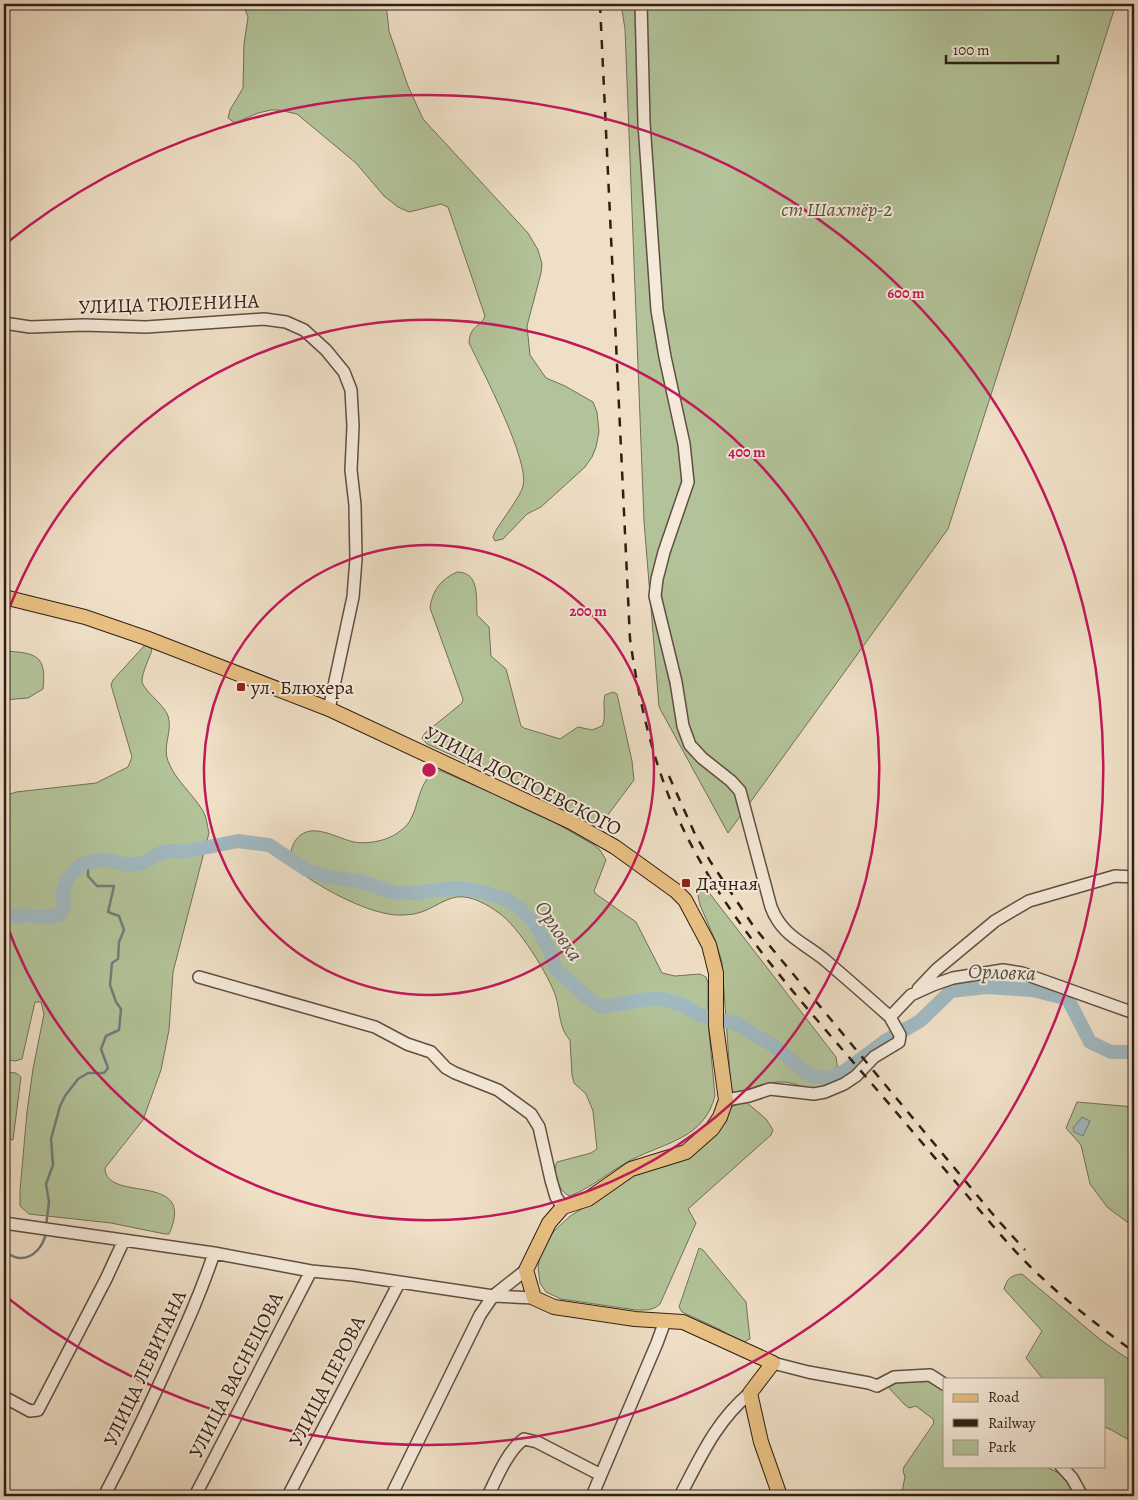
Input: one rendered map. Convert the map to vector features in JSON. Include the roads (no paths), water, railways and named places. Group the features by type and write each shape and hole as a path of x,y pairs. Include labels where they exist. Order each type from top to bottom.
{"main road":[{"name":"УЛИЦА ДОСТОЕВСКОГО","path":"4,597 85,616 329,709 571,822 615,847 676,891 685,900 710,945 716,973 716,1026 726,1100"},
{"path":"726,1100 720,1117 712,1129 686,1152 630,1169 588,1199 563,1207 549,1223 526,1270 534,1298 554,1307 635,1319 683,1322 773,1363 750,1393 762,1442 780,1496"}],"street":[{"path":"641,4 644,123 658,310 665,357 684,444 688,482 664,552 655,596 676,682 683,726 690,745 697,754 731,781 740,791 776,920 785,931 824,959 890,1017 899,1032 898,1042 874,1057 856,1076 837,1088 814,1094 770,1089 749,1096 726,1100"},
{"name":"УЛИЦА ТЮЛЕНИНА","path":"4,323 30,327 84,325 146,327 264,319 286,322 304,330 326,350 344,372 351,390 353,426 351,470 355,505 356,552 353,597 329,709"},
{"path":"890,1017 936,970 995,921 1029,901 1116,876 1134,877"},
{"path":"911,995 954,978 1003,970 1022,973 1134,1013"},
{"path":"199,977 375,1027 407,1044 431,1052 446,1068 455,1073 498,1090 531,1114 539,1127 551,1180 556,1196 563,1207"},
{"path":"4,1223 214,1253 311,1271 353,1275 493,1296 534,1298"},
{"path":"4,1397 30,1411 38,1410 106,1279 124,1240"},
{"name":"УЛИЦА ЛЕВИТАНА","path":"104,1496 128,1451 169,1362 202,1287 214,1253"},
{"path":"391,1496 480,1315 493,1296 526,1270"},
{"name":"УЛИЦА ВАСНЕЦОВА","path":"195,1496 311,1271"},
{"name":"УЛИЦА ПЕРОВА","path":"288,1496 399,1283"},
{"path":"592,1496 665,1322"},
{"path":"773,1363 877,1386 894,1377 930,1375 943,1383"},
{"path":"680,1496 722,1420 734,1406 750,1393"},
{"path":"488,1496 504,1464 519,1442 524,1439 537,1442 601,1475"},
{"path":"1063,1468 1072,1478 1082,1496"}],"water":[{"path":"1082,1117 1090,1121 1083,1136 1074,1132 1073,1128"}],"waterway":[{"name":"Орловка","path":"4,918 18,915 45,917 59,915 64,908 63,890 68,878 81,865 88,862 108,860 128,865 143,863 160,853 169,851 183,852 238,841 269,845 307,870 324,876 362,882 392,892 413,893 458,888 483,892 505,899 520,908 535,924 549,949 556,969 589,999 602,1007 650,999 663,999 683,1005 699,1015 735,1023 774,1046 809,1075 830,1078 846,1070 885,1041 920,1021 951,991 986,987 1033,990 1068,999 1090,1042 1111,1052 1134,1052"},
{"path":"46,1226 49,1202 46,1184 53,1165 51,1139 60,1106 78,1079 88,1073 104,1073 108,1068 101,1049 106,1036 119,1030 121,1009 116,1002 110,985 112,963 118,959 119,942 124,930 119,916 108,912 114,886 97,886 88,876 88,862"},
{"path":"4,1253 17,1258 24,1258 34,1254 41,1246 46,1232"}],"railway":[{"path":"600,4 630,639 646,723 664,784 690,843 711,880 735,916 788,985 1020,1256 1074,1306 1134,1352"},
{"path":"669,776 694,832 710,861 754,927 996,1218 1025,1250"}],"place":[{"name":"ул. Блюхера","path":"241,687"},
{"name":"Дачная","path":"686,883"}],"park label":[{"name":"ст Шахтёр-2","path":"837,209"}]}
